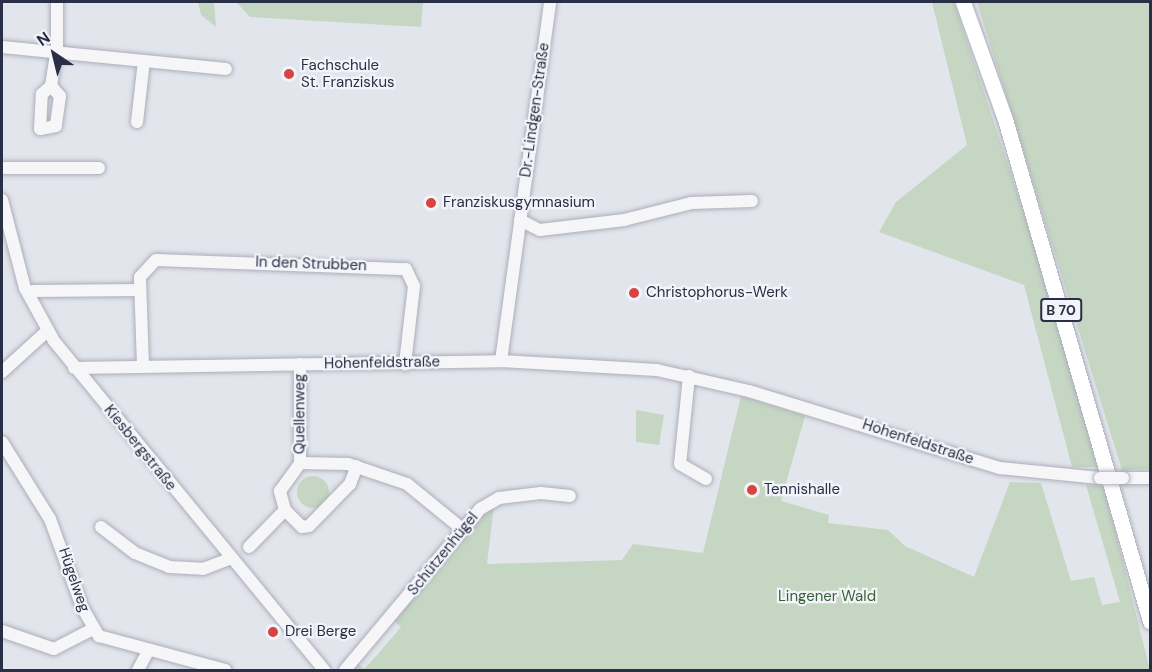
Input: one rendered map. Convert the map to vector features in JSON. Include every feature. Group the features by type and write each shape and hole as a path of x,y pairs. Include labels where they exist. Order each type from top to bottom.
{"main road":[{"name":"B 70","path":"963,2 1005,119 1150,621"}],"street":[{"path":"51,86 57,50 57,2"},
{"name":"Dr.-Lindgen-Straße","path":"501,362 550,2"},
{"path":"2,47 57,50 226,69"},
{"path":"137,122 144,61"},
{"path":"2,168 99,168"},
{"name":"Kiesbergstraße","path":"2,200 25,288 47,331 74,368 324,670"},
{"path":"520,220 540,230 624,220 691,202 752,201"},
{"name":"In den Strubben","path":"143,365 140,290 142,270 156,260 406,269 414,286 405,364"},
{"path":"33,291 140,290"},
{"path":"2,372 47,331"},
{"name":"Hohenfeldstraße","path":"74,368 143,365 501,362 690,376 1000,468 1100,478 1150,478"},
{"name":"Quellenweg","path":"285,510 280,491 300,463 300,364"},
{"path":"690,376 680,464 706,479"},
{"name":"Hügelweg","path":"2,442 50,519 93,629 106,640 225,670"},
{"name":"Quellenweg","path":"300,463 357,466 407,484 461,528"},
{"path":"249,547 285,510 302,527 309,526 350,484 357,466"},
{"name":"Schützenhügel","path":"345,670 461,528 499,498 570,496"},
{"path":"101,526 135,553 169,567 203,569 231,558"},
{"path":"2,631 54,649 93,629"},
{"path":"138,670 148,651"}],"green space":[{"path":"198,2 214,2 216,27 201,15"},
{"path":"236,2 423,2 421,27 250,17"},
{"path":"932,2 954,2 1032,237 1099,467 1072,467 1024,285 879,232 896,202 967,145"},
{"path":"977,2 1150,2 1150,469 1122,470"},
{"name":"Lingener Wald","path":"741,396 805,416 781,501 829,515 828,523 888,530 905,546 974,577 1010,482 1041,483 1071,581 1094,577 1102,605 1120,602 1086,485 1104,486 1150,670 350,670 357,662 364,669 378,654 401,627 394,621 453,541 494,505 487,564 622,560 633,544 703,553"},
{"path":"636,410 664,415 659,445 636,442"},
{"path":"313,476 324,481 329,492 324,503 313,508 302,503 297,492 302,481"}],"place":[{"name":"Fachschule St. Franziskus","path":"289,74"},
{"name":"Franziskusgymnasium","path":"431,203"},
{"name":"Christophorus-Werk","path":"634,293"},
{"name":"Tennishalle","path":"752,490"},
{"name":"Drei Berge","path":"273,632"}]}
